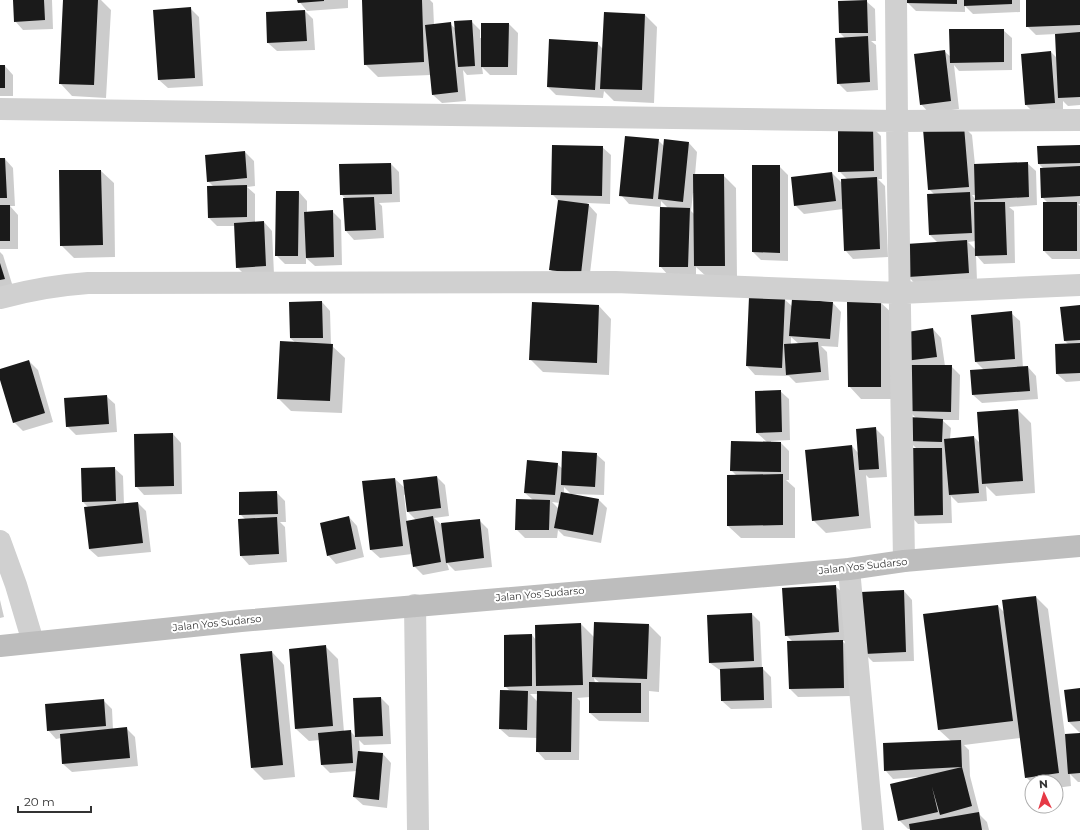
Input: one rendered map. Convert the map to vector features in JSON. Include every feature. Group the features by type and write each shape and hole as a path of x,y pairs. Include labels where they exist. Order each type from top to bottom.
{"main road":[{"name":"Jalan Yos Sudarso","path":"0,646 415,605 849,568 904,561 1080,546"}],"street":[{"path":"896,0 904,561"},
{"path":"0,109 897,121 1080,120"},
{"path":"0,298 30,289 58,285 96,283 615,282 900,293 1080,285"},
{"path":"0,541 16,586 32,642"},
{"path":"849,568 873,830"},
{"path":"415,605 418,830"}],"building":[{"path":"13,0 44,0 45,20 14,22"},
{"path":"63,0 98,0 94,85 59,84"},
{"path":"297,0 324,0 324,1 298,3"},
{"path":"362,0 422,0 424,62 364,65"},
{"path":"867,0 868,33 839,33 838,1"},
{"path":"906,0 957,0 957,4 906,3"},
{"path":"964,0 1012,0 1012,4 964,6"},
{"path":"1026,0 1080,0 1080,25 1026,27"},
{"path":"191,7 195,78 158,80 153,10"},
{"path":"305,10 307,41 267,43 266,12"},
{"path":"604,12 645,14 642,90 600,89"},
{"path":"472,20 475,66 458,67 454,21"},
{"path":"451,22 458,92 432,95 425,25"},
{"path":"481,23 509,23 508,67 481,67"},
{"path":"949,29 1004,29 1004,62 950,63"},
{"path":"1080,32 1080,97 1058,98 1055,34"},
{"path":"868,36 870,82 837,84 835,38"},
{"path":"549,39 598,42 595,90 547,87"},
{"path":"945,50 951,101 920,105 914,54"},
{"path":"1051,51 1055,103 1025,105 1021,54"},
{"path":"0,65 5,65 5,88 0,88"},
{"path":"964,126 969,187 928,190 923,129"},
{"path":"873,127 874,171 838,172 838,128"},
{"path":"625,136 659,139 653,199 619,196"},
{"path":"664,139 689,142 683,202 658,199"},
{"path":"552,145 603,146 602,196 551,195"},
{"path":"1080,145 1080,163 1038,164 1037,146"},
{"path":"245,151 247,178 207,182 205,155"},
{"path":"0,158 5,158 7,198 0,198"},
{"path":"1028,162 1029,197 975,200 974,164"},
{"path":"391,163 392,194 340,195 339,164"},
{"path":"752,165 780,165 780,253 752,252"},
{"path":"1080,166 1080,196 1041,198 1040,168"},
{"path":"59,170 101,170 103,245 60,246"},
{"path":"832,172 836,201 794,206 791,177"},
{"path":"693,174 724,174 725,266 694,266"},
{"path":"877,177 880,249 844,251 841,179"},
{"path":"247,185 247,217 208,218 207,186"},
{"path":"276,191 299,191 298,256 275,256"},
{"path":"970,192 972,233 929,235 927,194"},
{"path":"374,197 376,230 345,231 343,198"},
{"path":"558,200 589,204 581,274 549,270"},
{"path":"974,202 1005,202 1007,255 975,256"},
{"path":"1043,202 1077,202 1077,251 1043,251"},
{"path":"0,205 10,205 10,241 0,241"},
{"path":"660,207 690,208 688,267 659,267"},
{"path":"333,210 334,257 306,258 304,212"},
{"path":"264,221 266,266 236,268 234,223"},
{"path":"967,240 969,273 908,277 906,244"},
{"path":"0,263 5,279 0,280"},
{"path":"749,297 785,298 782,368 746,366"},
{"path":"792,299 833,302 830,339 789,336"},
{"path":"322,301 323,338 290,338 289,302"},
{"path":"847,301 881,301 881,387 848,387"},
{"path":"532,302 599,305 597,363 529,360"},
{"path":"1080,305 1080,340 1064,341 1060,307"},
{"path":"1012,311 1015,359 975,362 971,315"},
{"path":"933,328 937,357 905,361 901,333"},
{"path":"280,341 333,344 330,401 277,399"},
{"path":"818,342 821,372 786,375 784,344"},
{"path":"1080,343 1080,373 1056,374 1055,344"},
{"path":"29,360 45,413 13,423 0,380 0,369"},
{"path":"909,365 952,365 951,412 908,411"},
{"path":"1028,366 1030,391 972,395 970,370"},
{"path":"781,390 782,432 756,433 755,391"},
{"path":"107,395 109,424 66,427 64,398"},
{"path":"1018,409 1023,481 982,484 977,412"},
{"path":"908,417 943,419 942,442 908,441"},
{"path":"876,427 879,469 859,470 856,429"},
{"path":"173,433 174,486 135,487 134,434"},
{"path":"974,436 979,493 949,495 944,439"},
{"path":"731,441 781,442 781,472 730,471"},
{"path":"852,445 859,516 812,521 805,450"},
{"path":"907,448 942,448 943,515 909,516"},
{"path":"562,451 597,453 595,487 561,485"},
{"path":"527,460 558,463 555,495 524,493"},
{"path":"115,467 116,501 82,502 81,468"},
{"path":"783,474 783,525 727,526 727,475"},
{"path":"437,476 441,508 407,512 403,480"},
{"path":"395,478 403,546 370,550 362,481"},
{"path":"277,491 278,514 239,515 239,492"},
{"path":"561,492 599,499 593,535 554,528"},
{"path":"516,499 550,500 549,530 515,530"},
{"path":"138,502 143,543 89,549 84,507"},
{"path":"349,516 356,549 327,556 320,523"},
{"path":"433,516 441,562 413,567 406,521"},
{"path":"277,517 279,554 240,556 238,519"},
{"path":"480,519 484,558 446,563 441,523"},
{"path":"836,585 839,632 785,636 782,588"},
{"path":"904,590 906,652 864,654 861,592"},
{"path":"1036,596 1059,773 1024,774 1002,600"},
{"path":"998,605 1013,721 938,730 923,614"},
{"path":"752,613 754,661 709,663 707,615"},
{"path":"594,622 649,624 647,679 592,677"},
{"path":"581,623 583,685 536,686 535,625"},
{"path":"532,634 532,686 504,687 504,635"},
{"path":"843,640 844,688 789,689 787,641"},
{"path":"326,645 333,726 295,729 289,649"},
{"path":"272,651 283,765 251,768 240,654"},
{"path":"763,667 764,700 721,701 720,669"},
{"path":"589,682 641,683 641,713 589,713"},
{"path":"1080,688 1080,721 1068,722 1064,690"},
{"path":"500,690 528,691 527,730 499,729"},
{"path":"537,691 572,692 571,752 536,752"},
{"path":"381,697 383,736 355,737 353,698"},
{"path":"104,699 106,726 47,731 45,704"},
{"path":"127,727 130,758 62,764 60,734"},
{"path":"351,730 353,763 321,765 318,733"},
{"path":"1080,733 1080,773 1068,774 1065,734"},
{"path":"961,740 962,767 884,771 883,743"},
{"path":"358,751 383,753 379,800 353,797"},
{"path":"962,767 972,806 940,815 932,787 938,812 898,821 890,784"},
{"path":"979,812 982,830 910,830 909,824"}]}
